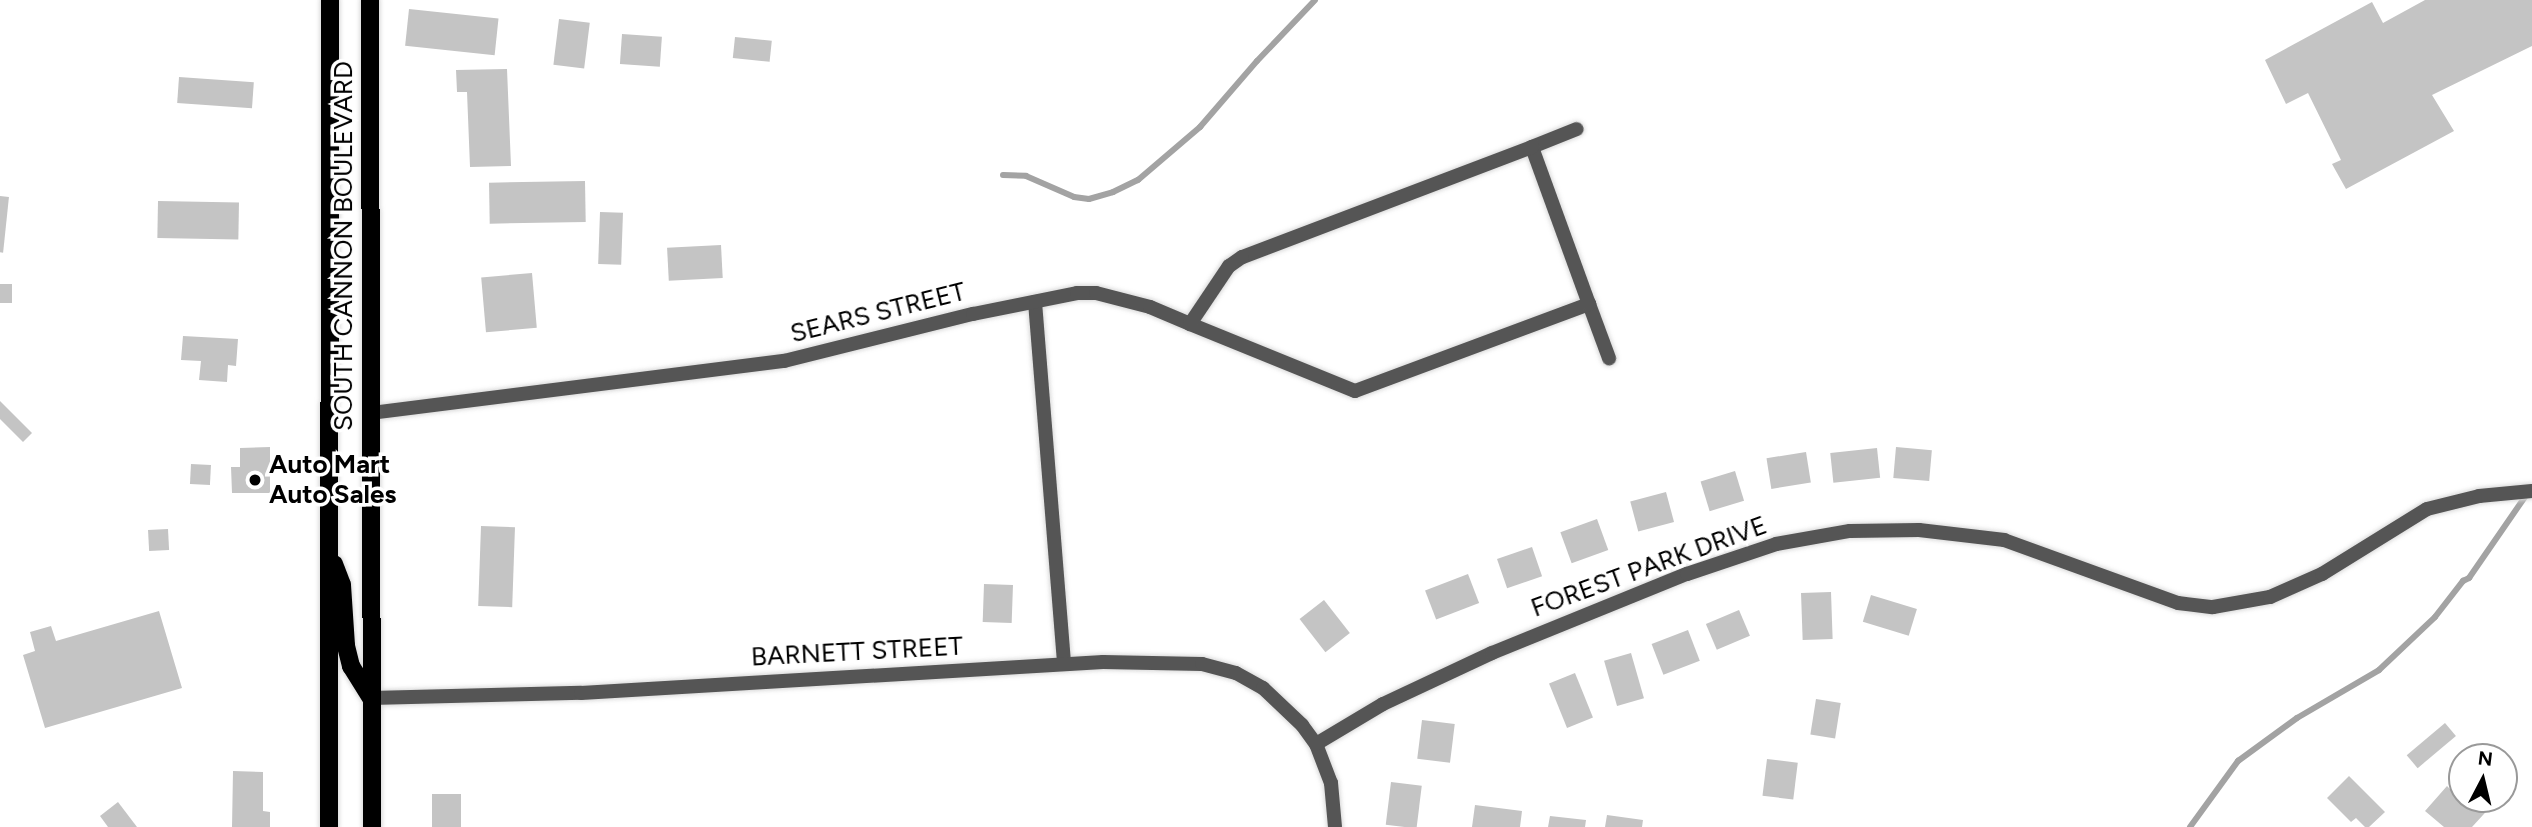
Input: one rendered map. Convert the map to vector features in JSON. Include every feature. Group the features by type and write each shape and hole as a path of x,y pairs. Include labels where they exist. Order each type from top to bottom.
{"main road":[{"name":"SOUTH CANNON BOULEVARD","path":"329,827 330,0"},
{"name":"SOUTH CANNON BOULEVARD","path":"370,0 372,827"},
{"path":"329,555 342,585 346,646 351,666 372,698"}],"street":[{"path":"1190,324 1229,266 1242,257 1577,129"},
{"path":"1532,147 1609,358"},
{"name":"SEARS STREET","path":"371,413 784,362 1077,293 1096,293 1150,307 1355,391 1589,303"},
{"path":"1035,302 1064,664"},
{"name":"FOREST PARK DRIVE","path":"1316,744 1382,704 1492,653 1687,574 1776,544 1850,531 1919,530 2004,541 2178,603 2213,607 2270,597 2322,574 2427,509 2479,496 2532,491"},
{"name":"BARNETT STREET","path":"372,698 580,693 1064,664 1202,664 1236,673 1276,698 1316,744 1331,783 1335,827"}],"building":[{"path":"2425,0 2532,0 2532,46 2432,95 2454,131 2346,189 2332,164 2341,160 2308,93 2286,104 2265,60 2372,2 2383,23"},
{"path":"409,9 499,18 495,55 405,46"},
{"path":"559,19 590,23 584,68 553,65"},
{"path":"622,34 662,37 660,67 620,64"},
{"path":"735,37 772,41 770,62 733,58"},
{"path":"507,69 511,166 470,167 467,92 457,92 456,70"},
{"path":"179,77 254,82 252,108 177,103"},
{"path":"585,181 586,222 490,224 489,183"},
{"path":"0,196 9,197 3,253 0,252"},
{"path":"158,201 239,202 238,239 157,238"},
{"path":"600,212 623,213 621,265 598,264"},
{"path":"721,245 723,278 669,281 667,248"},
{"path":"532,273 537,328 486,332 481,277"},
{"path":"0,284 12,284 12,303 0,303"},
{"path":"183,336 238,339 236,366 228,365 227,382 199,380 201,361 181,360"},
{"path":"0,401 32,433 23,442 0,419"},
{"path":"270,447 270,493 232,493 231,467 240,467 240,448"},
{"path":"1896,447 1932,450 1929,481 1893,478"},
{"path":"1877,448 1880,478 1833,483 1830,453"},
{"path":"1806,452 1811,483 1771,489 1766,458"},
{"path":"191,464 211,465 210,485 190,484"},
{"path":"1735,471 1744,501 1710,511 1701,482"},
{"path":"1666,492 1674,522 1638,532 1630,502"},
{"path":"1597,519 1608,550 1572,563 1560,532"},
{"path":"481,526 515,527 512,607 478,606"},
{"path":"168,529 169,550 149,551 148,530"},
{"path":"1532,547 1542,576 1507,588 1497,559"},
{"path":"1468,574 1479,603 1436,619 1425,590"},
{"path":"984,584 1013,585 1012,623 983,622"},
{"path":"1831,592 1833,639 1803,640 1801,593"},
{"path":"1871,595 1917,609 1909,636 1863,622"},
{"path":"1324,600 1350,633 1325,652 1300,619"},
{"path":"1739,610 1750,636 1717,650 1706,624"},
{"path":"159,611 182,688 45,728 23,655 35,651 30,632 51,626 56,641"},
{"path":"1688,630 1700,661 1663,675 1652,644"},
{"path":"1631,653 1644,698 1617,706 1604,661"},
{"path":"1575,673 1593,718 1567,728 1549,683"},
{"path":"1816,699 1841,703 1835,738 1810,735"},
{"path":"1422,720 1455,724 1450,763 1417,759"},
{"path":"2445,723 2456,736 2418,768 2407,755"},
{"path":"1767,759 1798,763 1793,800 1762,796"},
{"path":"233,771 263,772 263,811 270,812 270,827 232,827"},
{"path":"2349,776 2385,812 2369,827 2365,827 2356,818 2351,822 2327,798"},
{"path":"1391,782 1422,786 1417,827 1386,825"},
{"path":"2447,786 2448,813 2485,813 2472,827 2444,827 2425,811"},
{"path":"432,794 461,794 461,827 432,827"},
{"path":"118,802 137,827 108,827 100,816"},
{"path":"1475,805 1522,811 1520,827 1472,827"},
{"path":"1607,815 1643,820 1642,827 1605,827"},
{"path":"1550,816 1586,820 1585,827 1548,827"}],"waterway":[{"path":"1003,175 1026,176 1074,197 1089,199 1113,192 1138,180 1200,127 1315,0"},
{"path":"2190,827 2238,761 2297,718 2379,670 2435,617 2463,581 2469,578 2527,494"}],"place":[{"name":"Auto Mart Auto Sales","path":"255,480"}]}
